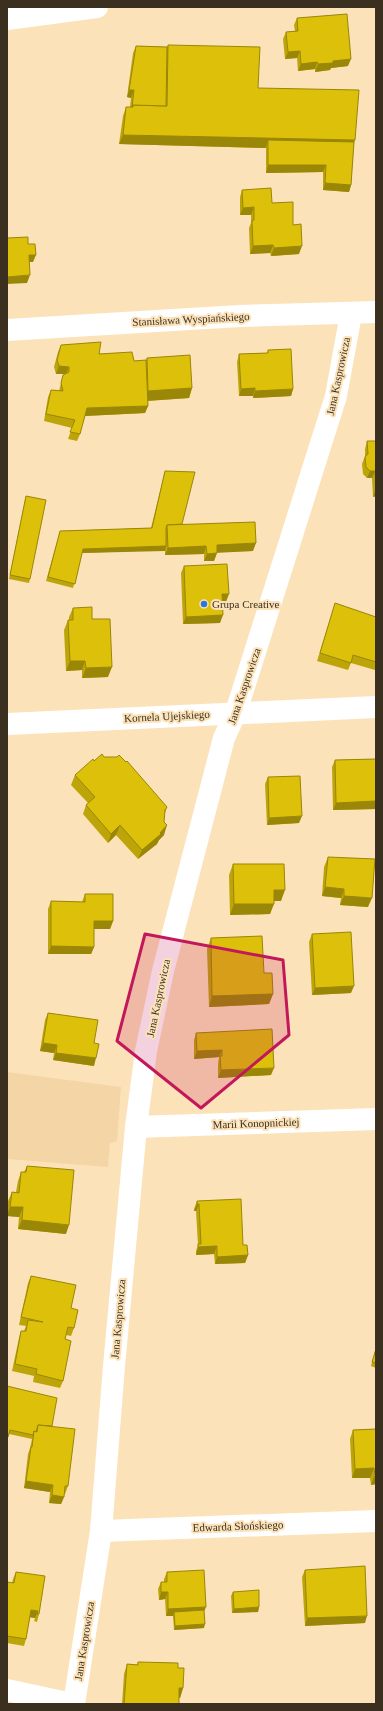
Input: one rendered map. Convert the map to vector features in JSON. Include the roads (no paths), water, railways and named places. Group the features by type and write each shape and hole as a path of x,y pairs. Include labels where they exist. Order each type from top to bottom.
{"street":[{"path":"7,19 97,7"},
{"name":"Stanisława Wyspiańskiego","path":"7,330 240,316 351,314 376,312"},
{"name":"Jana Kasprowicza","path":"73,1704 101,1531 136,1126 146,1051 163,971 224,738 236,712 336,396 351,314"},
{"name":"Kornela Ujejskiego","path":"7,724 236,712 376,707"},
{"name":"Marii Konopnickiej","path":"136,1126 376,1120"},
{"name":"Edwarda Słońskiego","path":"101,1531 376,1521"},
{"path":"7,1690 73,1704"}],"place":[{"name":"Grupa Creative","path":"204,604"}]}
